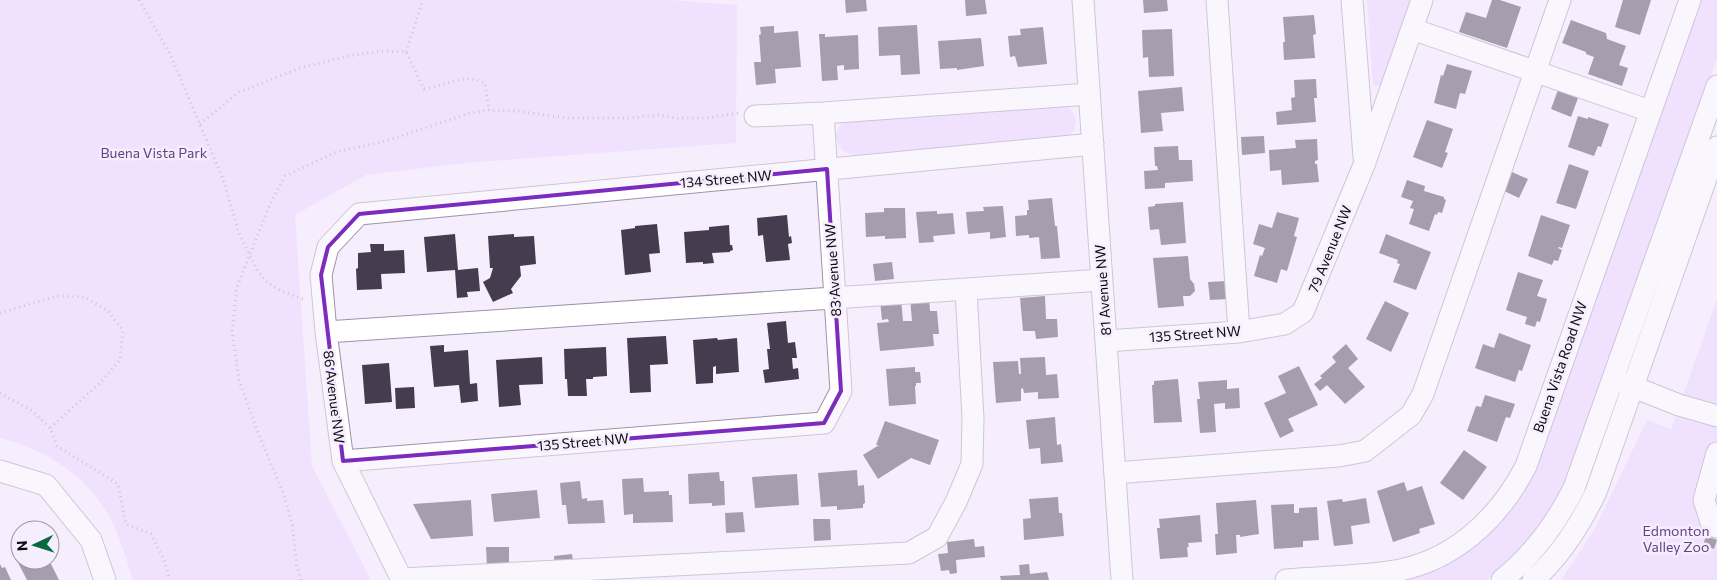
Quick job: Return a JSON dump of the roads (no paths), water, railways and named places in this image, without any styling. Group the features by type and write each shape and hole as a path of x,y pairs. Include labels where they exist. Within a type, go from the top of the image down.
{"street":[{"name":"81 Avenue NW","path":"1083,0 1122,580"},
{"path":"1217,0 1239,332"},
{"name":"79 Avenue NW","path":"1352,0 1364,165"},
{"name":"79 Avenue NW","path":"1284,324 1303,312 1364,165 1422,0"},
{"path":"1115,473 1339,456 1364,451 1411,415 1423,394 1560,0"},
{"name":"Buena Vista Road NW","path":"1286,580 1389,572 1424,563 1440,556 1475,533 1491,518 1516,485 1526,466 1690,0"},
{"path":"1412,29 1650,112"},
{"path":"1533,580 1572,536 1589,508 1605,469 1612,445 1623,383 1717,86"},
{"path":"755,116 824,113 1089,94"},
{"name":"83 Avenue NW","path":"824,113 841,391 824,423"},
{"name":"134 Street NW","path":"359,214 1093,144"},
{"path":"1502,580 1537,548 1564,509 1623,383 1717,147"},
{"name":"86 Avenue NW","path":"359,214 328,247 321,275 326,332 343,461 401,579"},
{"path":"326,332 1102,280"},
{"path":"401,579 909,553 937,537 956,502 972,464 973,418 966,290"},
{"name":"135 Street NW","path":"1106,341 1239,332 1284,324"},
{"path":"1623,383 1679,405 1717,416"},
{"name":"135 Street NW","path":"343,461 824,423"},
{"path":"1717,453 1704,500 1712,525 1717,527"},
{"path":"0,472 46,485 91,540 104,580"}],"park label":[{"name":"Buena Vista Park","path":"154,153"},
{"name":"Edmonton Valley Zoo","path":"1676,540"}]}
